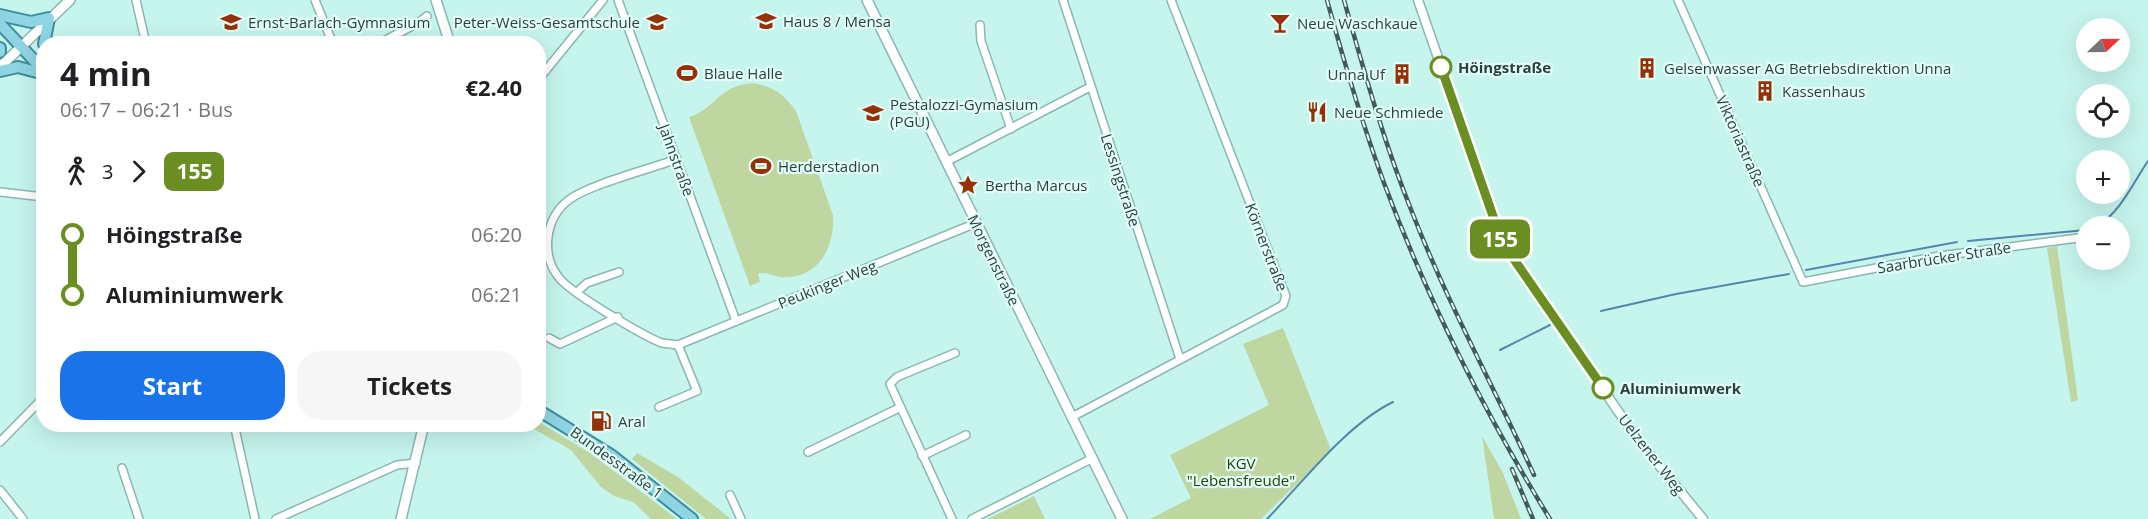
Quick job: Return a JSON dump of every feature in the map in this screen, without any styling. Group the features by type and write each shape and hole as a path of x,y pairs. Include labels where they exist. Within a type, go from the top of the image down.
{"main road":[{"path":"0,69 49,18 70,0"},
{"path":"436,0 447,36"},
{"name":"Morgenstraße","path":"867,0 1122,519"},
{"path":"0,15 31,22 49,18"},
{"path":"46,36 49,18"},
{"path":"0,24 36,64"},
{"path":"0,69 18,67 36,71"},
{"name":"Bundesstraße 1","path":"546,415 611,455 692,519"},
{"path":"401,519 422,432"}],"street":[{"path":"136,0 144,36"},
{"path":"315,0 330,36"},
{"path":"546,70 603,0"},
{"name":"Jahnstraße","path":"618,0 736,321"},
{"name":"Lessingstraße","path":"1063,0 1180,359"},
{"name":"Körnerstraße","path":"1072,417 1283,305 1286,296 1171,0"},
{"name":"Uelzener Weg","path":"1418,0 1502,242 1635,436 1703,519"},
{"name":"Viktoriastraße","path":"1678,0 1803,282"},
{"path":"393,36 427,16"},
{"path":"980,26 981,41 1011,129"},
{"path":"946,162 1090,87"},
{"path":"659,407 697,391 678,345 654,340 577,292 560,278 548,254 549,227 558,211 578,194 677,159"},
{"path":"0,192 36,196"},
{"name":"Peukinger Weg","path":"678,345 976,223"},
{"name":"Saarbrücker Straße","path":"1803,282 1939,256 2076,238"},
{"path":"577,292 588,283 619,272"},
{"path":"549,338 560,344 618,317"},
{"path":"952,519 891,389 892,380 955,353"},
{"path":"0,442 36,405"},
{"path":"808,452 899,408"},
{"path":"236,432 255,519"},
{"path":"922,456 966,435"},
{"path":"972,519 1092,458"},
{"path":"276,519 397,465 416,463"},
{"path":"122,468 139,519"},
{"path":"0,490 23,519"},
{"path":"730,495 741,519"}],"green space":[{"name":"Herderstadion","path":"753,83 767,86 778,92 796,111 833,215 833,227 827,250 822,260 814,267 793,277 761,273 758,274 760,282 750,286 689,117 699,113 731,88"},
{"path":"2057,246 2078,400 2071,402 2047,248"},
{"name":"KGV \"Lebensfreude\"","path":"1283,328 1331,450 1261,519 1150,519 1191,498 1170,455 1269,405 1243,344"},
{"path":"546,426 590,453 677,519 651,519 633,502 614,496 601,487 571,450 539,432 546,432"},
{"path":"1482,436 1503,473 1521,519 1494,519"},
{"path":"637,453 678,477 731,519 706,519 632,459"},
{"path":"1034,496 1045,519 988,519"}],"waterway":[{"path":"2110,216 2126,197 2148,161"},
{"path":"1968,241 2076,231"},
{"path":"1806,270 1957,242"},
{"path":"1601,311 1676,294 1789,274"},
{"path":"1500,350 1552,324"},
{"path":"1267,519 1342,439 1376,412 1393,402"}],"railway":[{"path":"1327,0 1376,160 1419,269 1459,355 1503,439 1550,519"},
{"path":"1344,0 1383,133 1412,212 1455,312 1534,475"},
{"path":"1512,469 1533,519"}],"bus line":[{"name":"155","path":"1441,67 1502,242 1603,388"}],"place":[{"name":"Haus 8 / Mensa","path":"766,21"},
{"name":"Ernst-Barlach-Gymnasium","path":"231,22"},
{"name":"Peter-Weiss-Gesamtschule","path":"657,22"},
{"name":"Neue Waschkaue","path":"1280,23"},
{"name":"Höingstraße","path":"1441,67"},
{"name":"Gelsenwasser AG Betriebsdirektion Unna","path":"1647,68"},
{"name":"Blaue Halle","path":"687,73"},
{"name":"Unna Uf","path":"1402,74"},
{"name":"Kassenhaus","path":"1765,91"},
{"name":"Neue Schmiede","path":"1317,112"},
{"name":"Pestalozzi-Gymasium (PGU)","path":"873,113"},
{"name":"Herderstadion","path":"761,166"},
{"name":"Bertha Marcus","path":"968,185"},
{"name":"Aluminiumwerk","path":"1603,388"},
{"name":"Aral","path":"601,421"}]}
